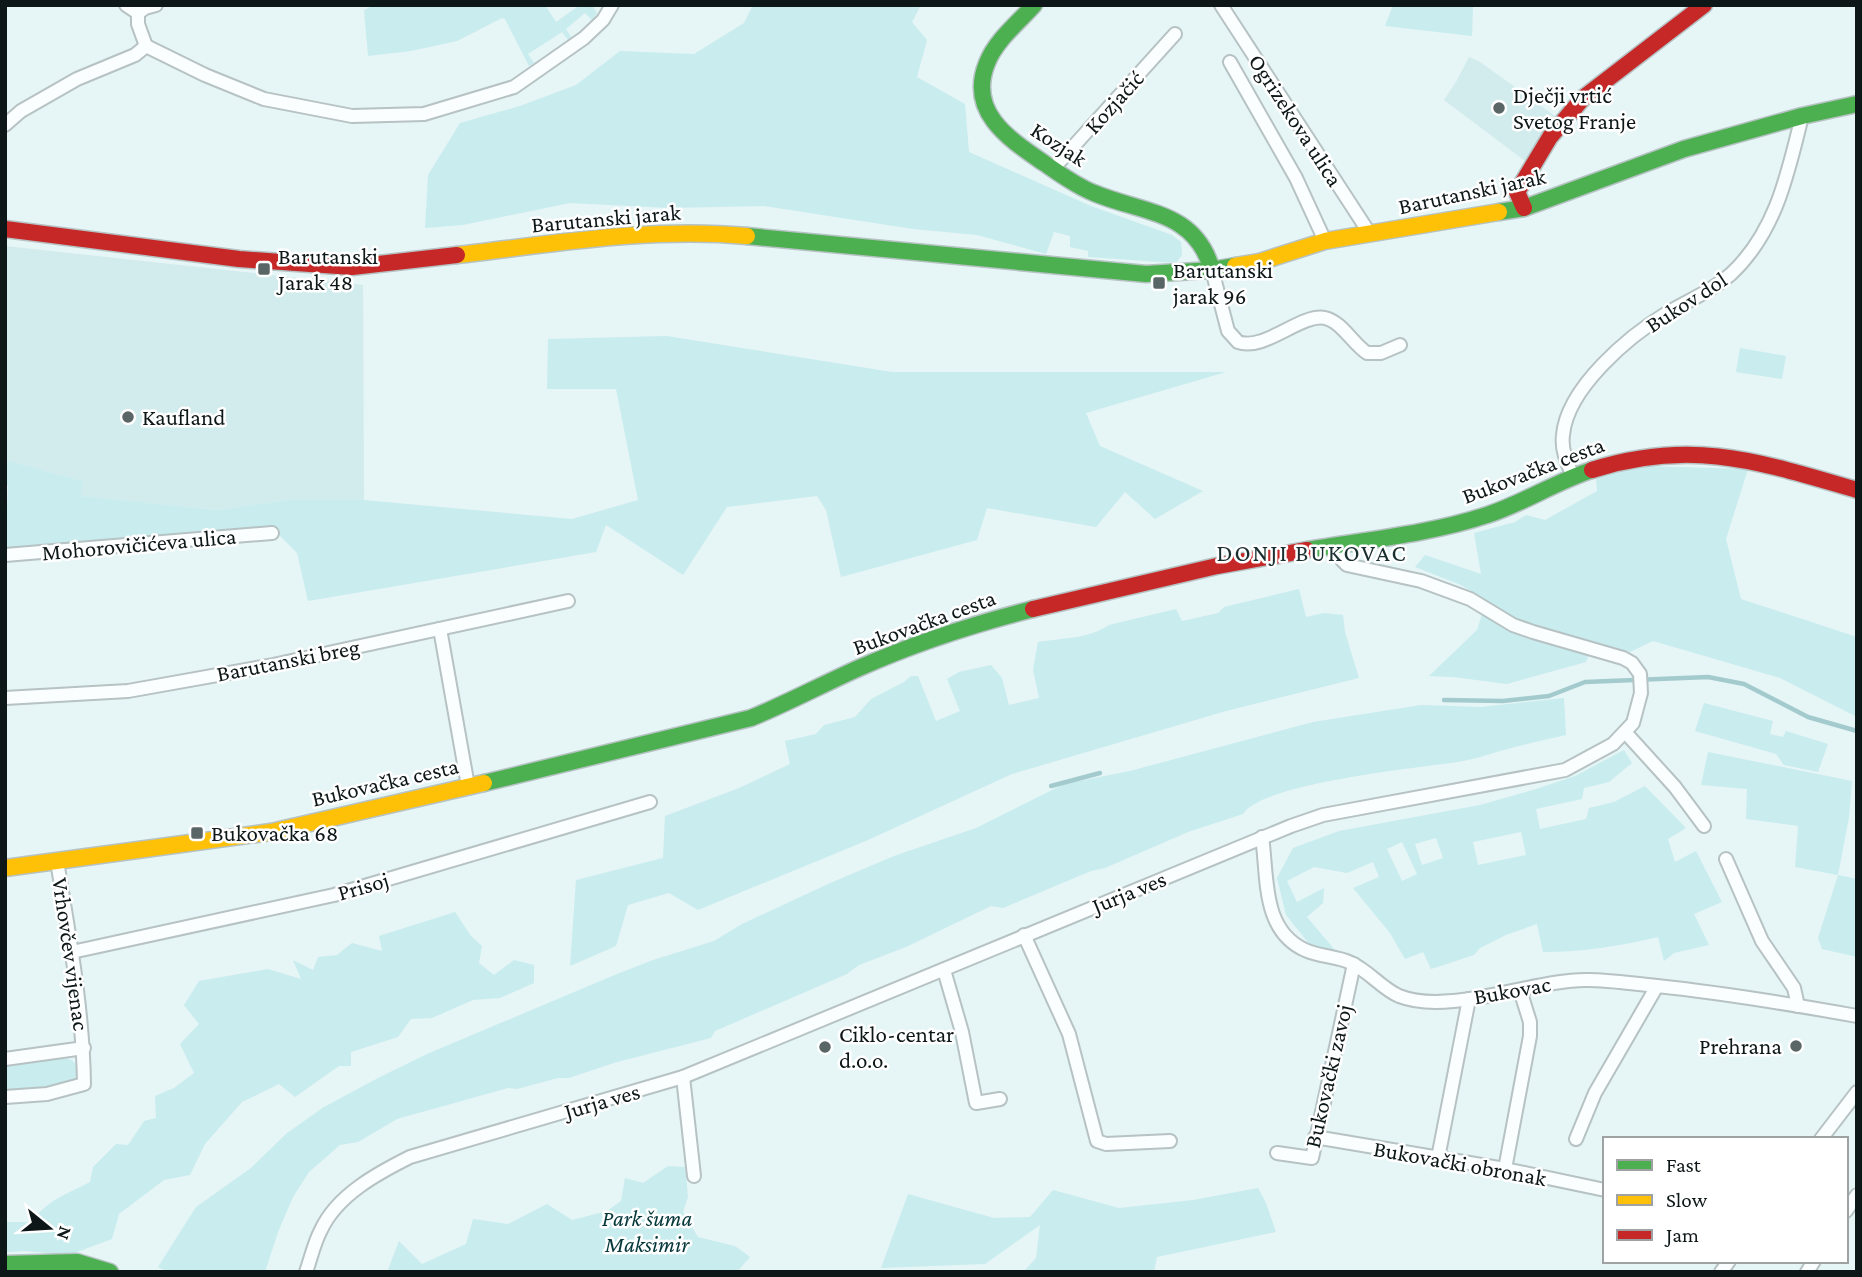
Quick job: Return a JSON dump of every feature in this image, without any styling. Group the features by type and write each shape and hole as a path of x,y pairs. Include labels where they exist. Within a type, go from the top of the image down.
{"street":[{"path":"126,5 138,13"},
{"path":"138,13 156,5"},
{"path":"138,13 138,24 146,46 205,75 264,100 352,116 424,114 514,87 584,37 603,20 612,5"},
{"name":"Kozjak","path":"1034,5 992,53 983,75 982,92 989,114 999,129 1053,169 1093,192 1181,224 1206,248 1212,270"},
{"name":"Ogrizekova ulica","path":"1221,5 1370,234"},
{"path":"1524,208 1517,192 1550,137 1583,98 1704,5"},
{"name":"Kozjačić","path":"1053,169 1175,34"},
{"path":"5,125 21,111 65,85 135,55 146,46"},
{"name":"Ogrizekova ulica","path":"1230,62 1296,178 1325,242"},
{"name":"Barutanski jarak","path":"5,229 239,259 352,267 612,237 663,234 776,238 1146,274 1212,270 1259,262 1325,242 1524,208 1674,152 1802,116 1857,104"},
{"name":"Bukov dol","path":"1573,476 1565,459 1562,438 1569,413 1586,383 1618,348 1666,314 1708,291 1731,273 1761,237 1774,215 1787,178 1802,116"},
{"path":"1212,270 1228,331 1238,342 1253,344 1321,318 1333,322 1367,353 1381,353 1400,345"},
{"name":"Bukovačka cesta","path":"5,868 271,832 751,718 858,668 926,640 1014,614 1217,566 1462,523 1491,514 1573,476 1644,454 1707,453 1766,463 1857,490"},
{"name":"Mohorovičićeva ulica","path":"5,555 272,533"},
{"path":"1339,545 1342,560 1348,565 1421,581 1470,599 1523,628 1632,663 1641,679 1633,723 1625,732 1675,787 1704,826"},
{"name":"Barutanski breg","path":"5,698 128,691 273,665 568,601"},
{"path":"440,629 468,786"},
{"name":"Jurja ves","path":"306,1272 318,1235 331,1213 348,1197 386,1170 410,1157 683,1077 1262,837 1323,815 1565,770 1613,744 1625,732"},
{"name":"Prisoj","path":"72,952 334,895 650,802"},
{"name":"Bukovac","path":"1262,837 1267,895 1277,922 1284,932 1301,949 1354,964 1397,995 1437,1000 1469,999 1580,980 1723,993 1857,1016"},
{"path":"1726,859 1762,941 1790,981 1798,1006"},
{"name":"Vrhovčev vijenac","path":"5,1097 47,1094 85,1084 84,1048 72,952 57,861"},
{"path":"1024,935 1069,1034 1097,1141 1106,1144 1170,1141"},
{"name":"Bukovački zavoj","path":"1276,1153 1312,1158 1354,964"},
{"path":"944,970 962,1032 976,1103 1000,1099"},
{"path":"1577,1139 1595,1093 1657,986"},
{"path":"1505,1169 1531,1036 1520,990"},
{"path":"1438,1158 1469,999"},
{"name":"Vrhovčev vijenac","path":"5,1059 84,1048"},
{"path":"683,1077 694,1177"},
{"path":"1823,1137 1857,1093"},
{"name":"Bukovački obronak","path":"1315,1137 1505,1169 1603,1190"},
{"path":"5,1264 77,1262 110,1272"}],"shaded area":[{"name":"Dječji vrtić Svetog Franje","path":"1469,57 1555,116 1525,161 1444,100"},
{"path":"5,246 363,285 364,500 287,500 217,510 80,496 81,481 5,460"}],"green space":[{"path":"374,5 545,5 556,22 580,5 592,5 597,13 592,20 585,13 566,29 571,37 568,40 562,32 528,54 534,63 529,66 505,19 502,18 457,41 411,51 368,56 364,10"},
{"path":"753,5 921,5 912,22 927,40 917,77 965,104 969,152 1091,206 1172,235 1181,242 1182,255 1176,263 1088,257 1088,251 1070,247 1070,236 1054,232 1046,254 977,235 913,229 764,206 670,208 570,203 463,225 425,228 428,175 460,123 520,106 576,85 620,51 694,54 744,23"},
{"path":"1393,5 1473,5 1472,36 1385,26"},
{"path":"667,336 892,372 1226,372 1086,413 1100,446 1203,491 1155,519 1125,492 1096,527 987,508 977,540 841,577 826,510 817,496 727,507 683,575 606,525 596,552 308,601 297,553 272,528 5,549 8,486 5,485 5,460 82,481 81,496 217,510 287,500 364,500 572,519 638,500 616,389 547,389 548,339"},
{"path":"1740,348 1786,356 1782,379 1736,372"},
{"path":"1645,466 1748,469 1726,539 1741,599 1857,637 1857,717 1780,678 1653,641 1630,652 1518,620 1461,585 1415,567 1425,555 1481,574 1474,533 1515,522 1526,515 1545,520 1597,491 1596,477"},
{"path":"1299,589 1306,617 1324,613 1343,615 1345,632 1359,678 1226,711 1012,774 868,840 698,910 669,893 628,905 616,946 570,966 576,880 663,858 665,816 739,788 790,764 785,741 816,734 824,725 855,717 871,699 911,676 918,676 936,721 960,711 947,679 959,672 991,665 1002,678 1009,705 1039,698 1033,670 1038,642 1084,635 1109,625 1176,609 1182,621 1218,613 1224,607"},
{"path":"1482,614 1515,632 1589,654 1586,662 1507,684 1429,676 1477,630"},
{"path":"1564,698 1566,735 1463,761 1343,779 1279,794 1256,803 1243,814 1188,832 1003,908 991,906 906,947 859,965 847,974 715,1031 711,1038 617,1062 569,1078 558,1078 517,1089 508,1088 397,1119 358,1142 340,1145 309,1172 293,1197 265,1272 168,1272 158,1267 196,1207 251,1168 287,1133 324,1107 380,1077 427,1054 617,974 714,941 742,924 828,884 894,856 976,828 1064,784 1130,771 1313,722 1421,705 1481,707"},
{"path":"1704,703 1773,721 1770,734 1783,737 1786,731 1828,744 1818,772 1784,765 1776,754 1695,731"},
{"path":"1624,750 1632,763 1609,782 1584,788 1582,799 1536,809 1540,829 1586,819 1589,808 1614,802 1645,786 1686,828 1668,839 1675,862 1696,851 1722,902 1694,914 1709,945 1674,953 1664,961 1658,937 1600,948 1543,952 1537,924 1506,935 1480,948 1474,955 1431,969 1423,952 1405,959 1390,933 1353,888 1379,877 1373,862 1347,873 1314,867 1287,881 1297,902 1324,888 1323,903 1307,917 1335,950 1311,946 1286,915 1277,878 1293,848 1339,831 1480,805 1575,776","holes":["1521,832 1526,855 1478,865 1473,842","1436,838 1443,858 1422,865 1415,844","1402,842 1417,874 1402,881 1387,849"]},
{"path":"1708,752 1852,781 1849,817 1838,875 1795,867 1798,826 1746,819 1747,789 1701,785"},
{"path":"1838,875 1857,879 1857,957 1822,949 1818,938"},
{"path":"455,912 471,936 482,946 479,963 494,975 514,960 534,965 534,983 500,998 473,1000 432,1018 411,1019 398,1037 351,1052 351,1066 339,1066 295,1097 279,1084 242,1102 205,1144 190,1175 164,1180 119,1214 112,1239 69,1255 5,1252 5,1222 32,1222 51,1203 90,1182 93,1167 116,1144 128,1145 144,1121 156,1118 155,1096 174,1088 194,1073 180,1044 199,1024 184,1005 199,981 268,969 301,979 293,960 313,970 318,957 337,955 352,943 382,951 379,936"},
{"path":"66,1058 77,1068 73,1082 5,1092 5,1065"},
{"name":"Park šuma Maksimir","path":"668,1166 685,1167 688,1197 683,1212 698,1237 735,1246 750,1257 737,1272 387,1272 399,1241 422,1264 466,1244 473,1219 508,1224 547,1204 572,1220 607,1211 621,1201 625,1178 643,1183"},
{"path":"1258,1188 1276,1232 1157,1257 1154,1272 1023,1272 1036,1258 1040,1225 985,1264 881,1268 908,1194 994,1218 1030,1217 1053,1190 1119,1208 1193,1200"}],"waterway":[{"path":"1444,700 1503,701 1549,696 1585,682 1708,677 1744,684 1808,717 1857,731"},
{"path":"1051,786 1100,773"}],"traffic: fast":[{"path":"1034,5 1002,39 987,63 982,80 983,96 987,110 995,122 1018,144 1081,187 1180,225 1204,250 1212,270"},
{"path":"1499,212 1524,208 1684,149 1802,116 1857,104"},
{"path":"747,236 1146,274 1235,266"},
{"path":"1307,550 1465,522 1501,510 1592,470"},
{"path":"484,783 751,718 902,650 1033,609"},
{"path":"5,1264 77,1262 110,1272"}],"traffic: slow":[{"path":"1235,266 1259,262 1325,241 1499,212"},
{"path":"457,255 638,235 747,236"},
{"path":"5,868 271,832 484,783"}],"traffic: jam":[{"path":"1524,208 1517,192 1550,137 1583,98 1704,5"},
{"path":"5,229 239,259 352,267 457,255"},
{"path":"1592,470 1662,456 1695,455 1757,463 1857,490"},
{"path":"1033,609 1217,566 1307,550"}],"place":[{"name":"Dječji vrtić Svetog Franje","path":"1499,108"},
{"name":"Barutanski Jarak 48","path":"264,269"},
{"name":"Barutanski jarak 96","path":"1159,283"},
{"name":"Kaufland","path":"128,417"},
{"name":"Bukovačka 68","path":"197,833"},
{"name":"Prehrana","path":"1796,1046"},
{"name":"Ciklo-centar d.o.o.","path":"825,1047"}],"district":[{"name":"DONJI BUKOVAC","path":"1312,553"}]}
